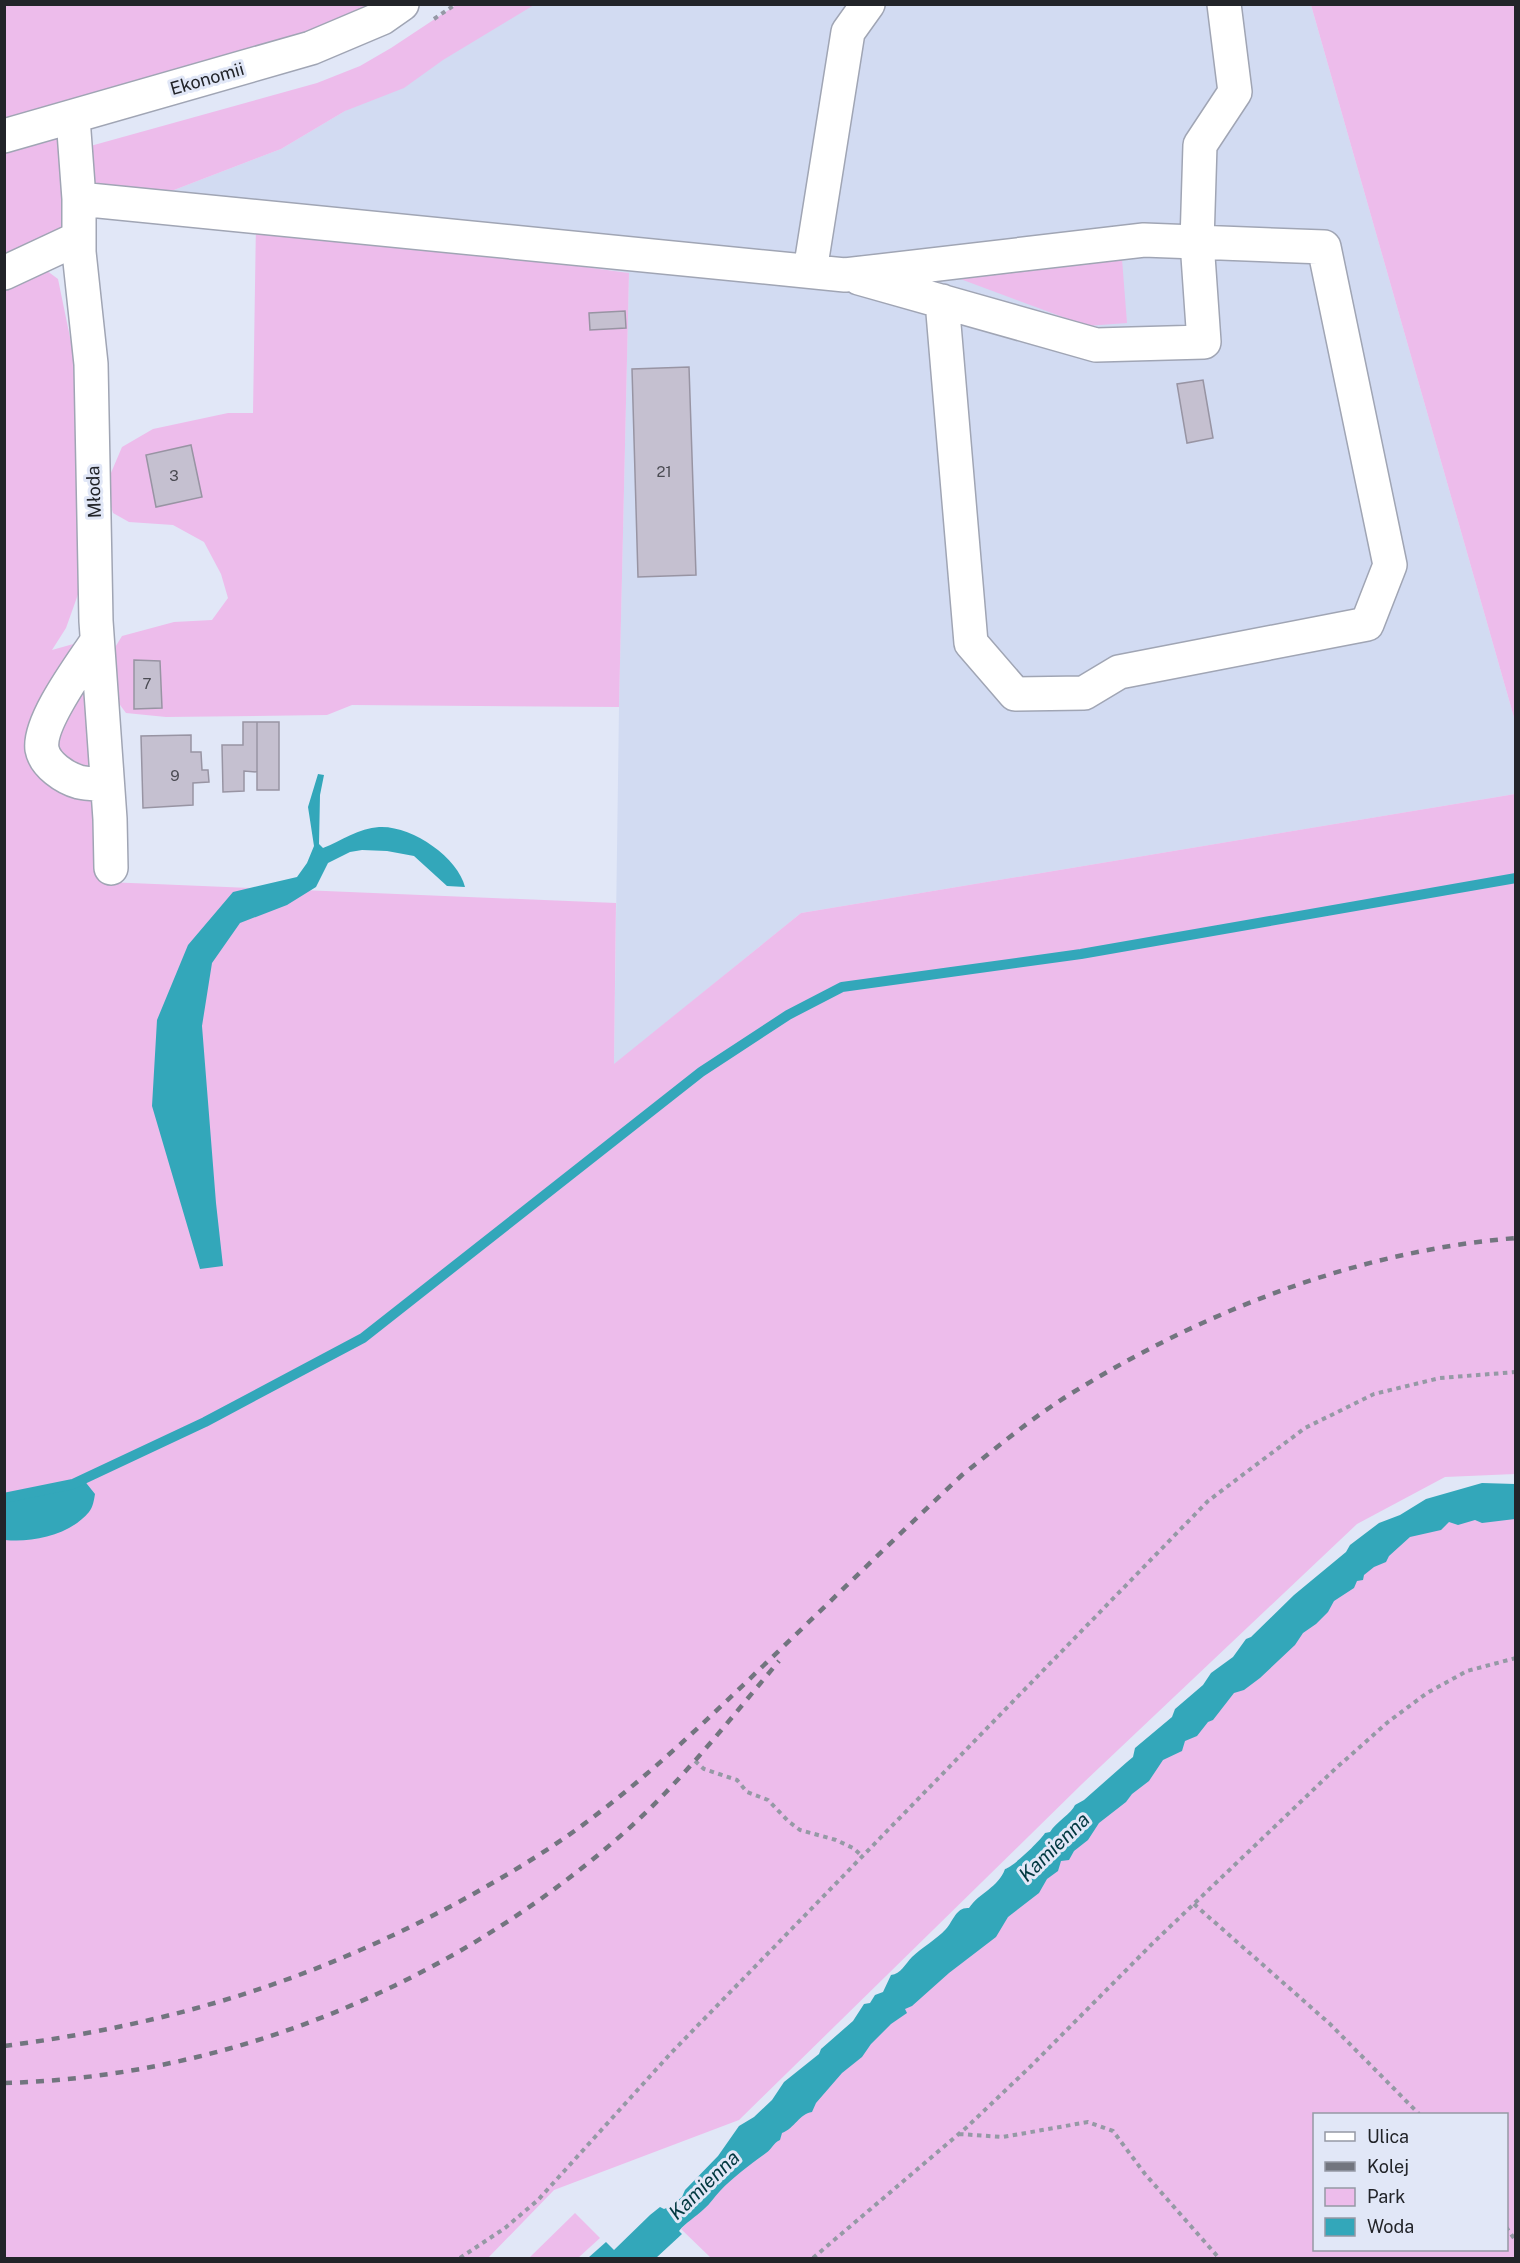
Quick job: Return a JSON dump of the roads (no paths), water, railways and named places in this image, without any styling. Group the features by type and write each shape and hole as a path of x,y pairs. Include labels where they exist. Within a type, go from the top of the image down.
{"street":[{"name":"Ekonomii","path":"4,136 311,48 382,18 402,4"},
{"path":"810,272 848,32 868,4"},
{"path":"845,274 1096,345 1204,342 1197,242 1200,144 1235,92 1224,4"},
{"name":"Młoda","path":"73,117 79,200 79,238 91,364 97,641 111,868"},
{"path":"79,200 845,274 1144,240 1324,247 1390,565 1366,624 1119,672 1084,693 1015,694 971,643 942,302"},
{"path":"4,273 79,238"},
{"path":"97,641 55,705 44,732 42,749 49,762 62,774 80,782 107,785"}],"water":[{"path":"318,774 324,775 320,795 319,844 323,848 357,832 372,828 392,828 405,831 443,854 461,876 465,887 447,886 414,856 387,851 350,852 328,863 316,887 287,905 240,923 212,963 202,1026 223,1266 200,1269 152,1106 157,1020 188,945 233,892 297,877 307,863 314,846 308,807"},
{"path":"83,1479 95,1494 90,1510 81,1520 50,1536 16,1541 5,1540 5,1498 73,1484"},
{"name":"Kamienna","path":"1482,1483 1515,1484 1515,1519 1482,1523 1475,1520 1458,1525 1449,1522 1441,1530 1410,1537 1389,1556 1386,1562 1374,1567 1364,1575 1363,1580 1357,1581 1354,1588 1334,1601 1328,1612 1303,1633 1295,1645 1260,1678 1244,1690 1234,1693 1197,1736 1185,1741 1182,1751 1163,1760 1149,1781 1099,1823 1088,1840 1074,1851 1069,1860 1061,1861 1058,1871 1047,1879 1039,1893 1008,1917 996,1937 949,1973 912,2006 905,2009 907,2013 891,2024 871,2044 862,2057 842,2073 816,2103 812,2112 804,2115 782,2133 780,2140 725,2186 679,2231 682,2234 656,2258 588,2258 606,2242 614,2250 660,2207 664,2209 669,2207 682,2197 685,2190 718,2156 739,2126 754,2117 772,2100 784,2082 819,2054 821,2049 853,2021 864,2004 870,2003 875,1995 883,1992 891,1975 900,1971 916,1953 942,1933 958,1912 969,1908 998,1881 1005,1869 1014,1864 1045,1833 1050,1832 1075,1805 1084,1800 1133,1757 1135,1748 1172,1717 1175,1709 1203,1685 1211,1673 1233,1657 1246,1639 1346,1552 1350,1545 1379,1523 1400,1515 1426,1499"}],"waterway":[{"path":"4,1498 73,1484 205,1422 363,1338 701,1072 788,1015 842,987 1081,954 1516,878"}],"railway":[{"path":"4,2046 127,2025 243,1994 354,1953 466,1898 562,1840 637,1782 722,1706 962,1475 1064,1398 1169,1339 1224,1313 1280,1291 1338,1272 1396,1257 1456,1245 1516,1238"},
{"path":"4,2083 90,2077 174,2062 257,2040 337,2011 415,1976 489,1933 560,1885 626,1831 687,1770 779,1661"}]}
